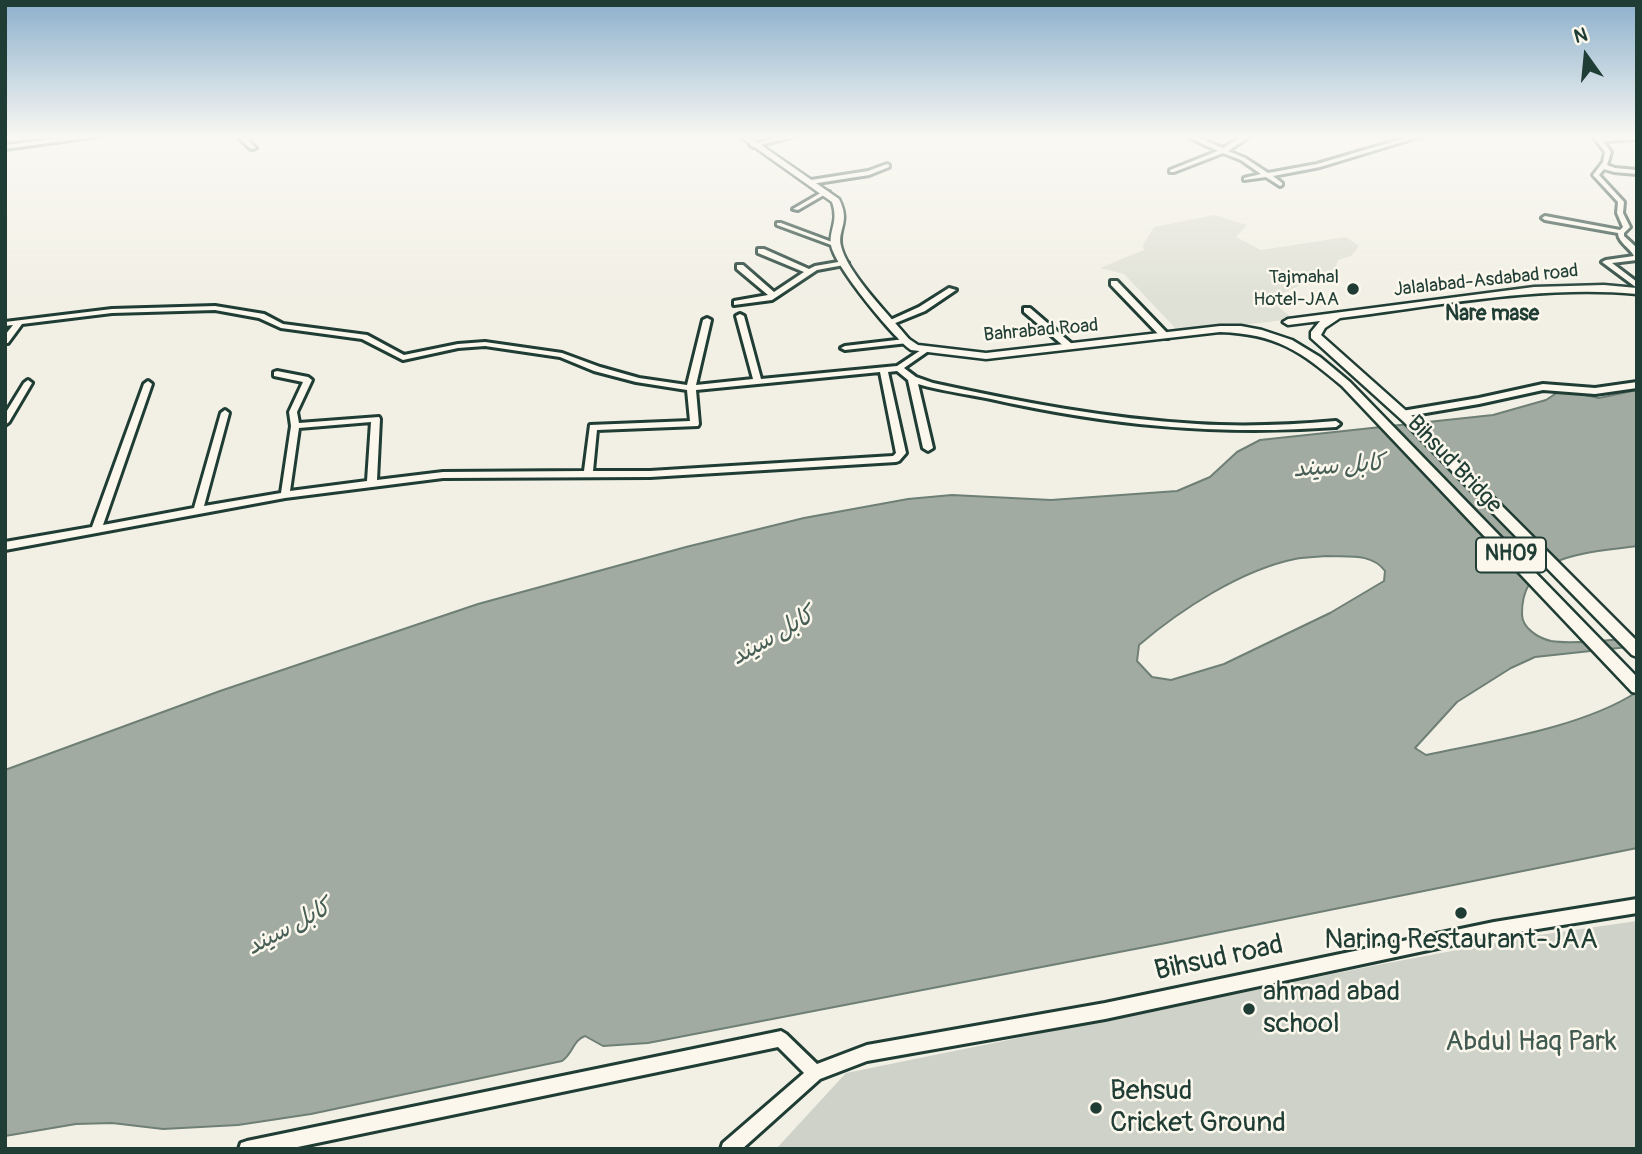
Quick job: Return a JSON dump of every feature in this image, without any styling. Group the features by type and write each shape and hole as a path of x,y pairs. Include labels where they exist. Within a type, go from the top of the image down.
{"main road":[{"name":"Bahrabad Road","path":"826,192 836,201 841,215 836,245 844,263 905,341 915,348 986,355 1220,329 1255,331 1284,338 1315,358 1385,423"},
{"name":"Jalalabad-Asdabad road","path":"1220,329 1534,290 1636,288"},
{"path":"1285,322 1275,330 1284,338 1301,342 1310,340 1315,336 1316,329 1339,315"},
{"name":"NH09","path":"1285,322 1306,326 1405,416 1637,651"},
{"name":"Bihsud Bridge","path":"1385,423 1637,687"}],"street":[{"path":"1545,218 1621,232 1628,227 1620,214 1621,202 1610,190"},
{"path":"796,209 826,192"},
{"path":"779,224 836,245"},
{"path":"1621,232 1621,237 1634,248 1637,257 1606,262 1636,288"},
{"path":"761,251 811,272"},
{"path":"737,303 773,295 820,266 844,263"},
{"path":"740,267 773,295"},
{"path":"1114,283 1165,336"},
{"path":"890,322 922,309 952,290"},
{"path":"5,324 112,312 215,308 261,316 281,326 364,337 403,358 458,346 485,344 562,355 597,369 639,380 691,388 884,371 899,368 924,349"},
{"path":"1027,310 1069,346"},
{"path":"740,316 758,382"},
{"path":"588,475 593,426 695,425 691,388 707,320"},
{"path":"5,341 18,324"},
{"path":"845,348 905,341"},
{"path":"899,368 912,377 1020,404 1112,420 1244,430 1336,424"},
{"path":"5,546 285,495 443,475 677,473 896,459 901,453 884,371"},
{"path":"277,374 308,380 293,412 295,426 285,495"},
{"path":"912,377 928,448"},
{"path":"5,422 28,383"},
{"path":"96,530 148,384"},
{"path":"1405,416 1543,387 1595,391 1637,385"},
{"path":"198,512 225,413"},
{"path":"295,426 376,419 372,484"},
{"name":"Bihsud road","path":"815,1073 867,1053 1104,1012 1494,929 1637,906"},
{"path":"247,1149 782,1039 815,1073 729,1149"}],"shaded area":[{"path":"1214,215 1247,225 1236,237 1261,250 1346,237 1359,246 1351,256 1338,260 1335,269 1277,296 1274,303 1293,319 1251,324 1177,330 1124,274 1100,268 1144,250 1143,245 1154,227"}],"green space":[{"name":"Abdul Haq Park","path":"1637,921 1637,1149 776,1149 846,1073 1372,966 1532,936"}],"water":[{"name":"کابل سيند","path":"1561,390 1599,398 1637,390 1637,546 1581,554 1546,567 1533,578 1525,594 1523,619 1532,632 1551,641 1637,638 1637,646 1535,657 1511,668 1457,702 1415,748 1426,755 1535,732 1590,715 1637,692 1637,848 648,1043 603,1046 585,1036 562,1061 311,1114 238,1125 163,1129 112,1123 76,1124 5,1136 5,770 220,691 478,604 804,518 908,499 952,495 1051,500 1177,491 1210,477 1237,452 1260,440 1493,415 1546,400","holes":["1336,556 1373,561 1385,571 1384,581 1330,613 1224,664 1171,680 1152,677 1137,661 1139,645 1173,618 1212,593 1274,564 1295,559"]}],"place":[{"name":"Tajmahal Hotel-JAA","path":"1353,289"},
{"name":"Naring Restaurant-JAA","path":"1461,913"},
{"name":"ahmad abad school","path":"1249,1009"},
{"name":"Behsud Cricket Ground","path":"1096,1108"}],"district":[{"name":"Nare mase","path":"1492,315"}]}
